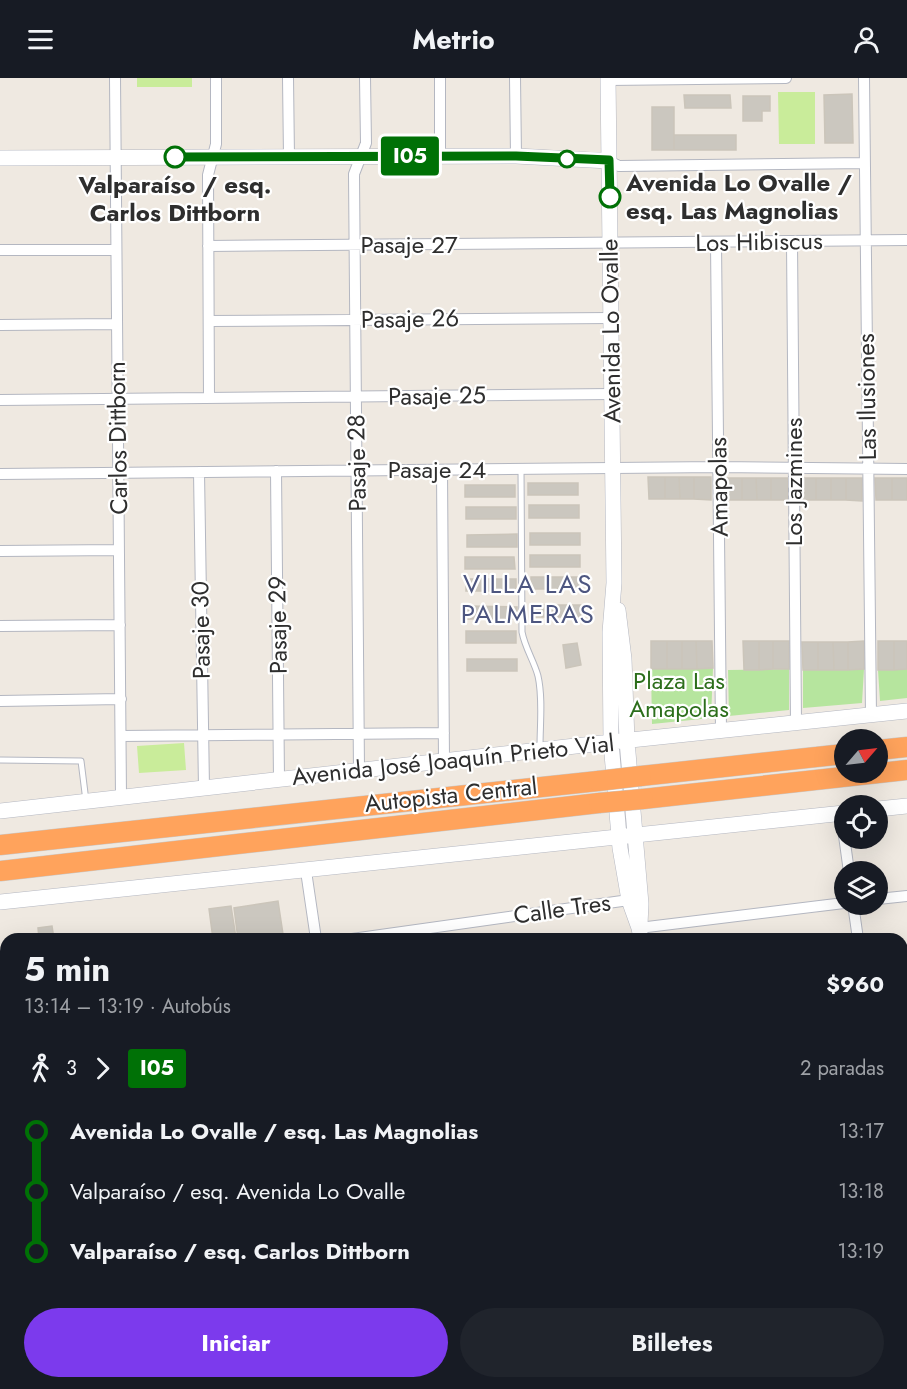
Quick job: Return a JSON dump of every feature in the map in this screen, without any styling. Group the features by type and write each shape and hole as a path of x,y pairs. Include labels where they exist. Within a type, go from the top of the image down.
{"highway":[{"path":"888,749 907,747"},
{"name":"Autopista Central","path":"0,845 834,755"},
{"name":"Autopista Central","path":"0,871 907,770"}],"main road":[{"name":"Avenida Lo Ovalle","path":"608,79 614,583 610,632 611,742 619,838 629,900 640,933"},
{"path":"0,158 516,156 609,160"},
{"name":"Avenida Lo Ovalle","path":"614,583 624,659 627,741 641,904 640,933"},
{"name":"Avenida José Joaquín Prieto Vial","path":"0,811 907,711"},
{"path":"888,808 907,806"},
{"path":"0,902 834,814"}],"street":[{"name":"Carlos Dittborn","path":"115,78 121,797"},
{"path":"209,398 208,175 216,144 216,78"},
{"path":"288,78 289,157"},
{"name":"Pasaje 28","path":"359,770 354,174 366,143 365,78"},
{"path":"440,78 440,156"},
{"path":"515,78 516,156"},
{"path":"608,79 786,78"},
{"name":"Las Ilusiones","path":"864,78 871,715"},
{"path":"609,160 619,166 865,164"},
{"name":"Los Hibiscus","path":"610,244 907,240"},
{"name":"Los Jazmines","path":"792,242 796,723"},
{"name":"Amapolas","path":"716,243 722,731"},
{"name":"Pasaje 27","path":"208,246 610,244"},
{"path":"0,250 116,250"},
{"name":"Pasaje 26","path":"209,321 611,318"},
{"path":"0,325 117,324"},
{"name":"Pasaje 25","path":"0,400 612,394"},
{"name":"Pasaje 24","path":"0,474 718,467 907,469"},
{"path":"442,470 444,761"},
{"name":"Pasaje 29","path":"276,471 279,779"},
{"name":"Pasaje 30","path":"199,472 204,788"},
{"path":"0,551 119,550"},
{"path":"0,626 120,625"},
{"path":"0,701 121,699"},
{"name":"Avenida José Joaquín Prieto Vial","path":"121,736 444,733"},
{"path":"306,871 315,933"},
{"path":"888,898 907,896"},
{"name":"Calle Tres","path":"395,933 629,900"},
{"path":"647,933 834,905"},
{"path":"855,915 857,933"}],"lane":[{"path":"521,470 522,632 539,685 540,750"},
{"path":"0,760 81,761 87,801"}],"green space":[{"path":"137,78 192,78 192,87 137,87"},
{"path":"778,92 815,92 815,144 779,144"},
{"name":"Plaza Las Amapolas","path":"713,668 711,718 652,724 651,669"},
{"name":"Plaza Las Amapolas","path":"789,669 789,710 729,716 728,670"},
{"path":"864,669 862,703 803,708 803,670"},
{"path":"907,669 907,698 880,701 878,670"},
{"path":"184,743 186,770 139,773 137,746"}],"building":[{"path":"852,94 853,143 825,143 824,95"},
{"path":"684,95 730,95 731,108 685,108"},
{"path":"743,96 770,96 770,111 762,111 762,121 743,121"},
{"path":"652,107 674,107 674,150 652,150"},
{"path":"674,135 736,135 736,150 674,150"},
{"path":"648,477 665,477 665,499 649,499"},
{"path":"665,477 679,477 680,499 665,499"},
{"path":"679,477 694,477 694,499 680,499"},
{"path":"694,477 711,477 711,500 694,499"},
{"path":"725,478 742,478 742,500 725,500"},
{"path":"742,478 756,478 757,500 742,500"},
{"path":"756,478 771,478 771,500 757,500"},
{"path":"771,478 788,478 788,500 771,500"},
{"path":"800,478 816,478 816,500 800,500"},
{"path":"816,478 831,478 831,500 816,500"},
{"path":"831,478 846,478 846,500 831,500"},
{"path":"846,478 862,478 862,501 846,500"},
{"path":"875,478 892,478 892,500 876,500"},
{"path":"892,478 907,478 907,500 892,500"},
{"path":"528,483 578,483 578,495 528,495"},
{"path":"465,485 515,485 515,497 465,497"},
{"path":"529,505 579,505 579,518 529,518"},
{"path":"466,507 516,507 516,519 466,519"},
{"path":"530,533 580,533 580,545 530,545"},
{"path":"517,534 517,547 467,547 467,535"},
{"path":"530,555 580,555 580,567 530,567"},
{"path":"465,557 514,557 515,569 465,569"},
{"path":"531,577 581,577 581,589 531,589"},
{"path":"466,579 516,579 516,591 466,591"},
{"path":"532,605 582,605 583,617 532,617"},
{"path":"467,606 517,607 517,619 467,619"},
{"path":"466,631 516,631 516,643 466,643"},
{"path":"651,641 667,641 667,669 651,669"},
{"path":"667,641 682,641 682,669 667,669"},
{"path":"682,641 696,641 697,669 682,669"},
{"path":"696,641 712,641 713,668 697,669"},
{"path":"743,641 759,641 759,670 744,670"},
{"path":"759,641 773,641 773,669 759,670"},
{"path":"773,641 789,641 789,669 773,669"},
{"path":"864,641 864,669 848,670 848,642"},
{"path":"878,641 894,641 894,670 878,670"},
{"path":"894,641 907,641 907,669 894,670"},
{"path":"802,642 818,642 818,670 803,670"},
{"path":"818,642 833,642 834,670 818,670"},
{"path":"833,642 848,642 848,670 834,670"},
{"path":"577,643 581,665 566,668 563,645"},
{"path":"467,659 517,659 517,671 467,671"},
{"path":"278,901 283,933 237,933 234,908"},
{"path":"231,906 235,933 212,933 209,909"},
{"path":"52,926 53,933 38,933 38,928"}],"bus line":[{"name":"I05","path":"175,157 516,156 609,160 610,197"}],"place":[{"name":"Valparaíso / esq. Carlos Dittborn","path":"175,157"},
{"name":"Avenida Lo Ovalle / esq. Las Magnolias","path":"610,197"}],"district":[{"name":"VILLA LAS PALMERAS","path":"528,599"}]}
